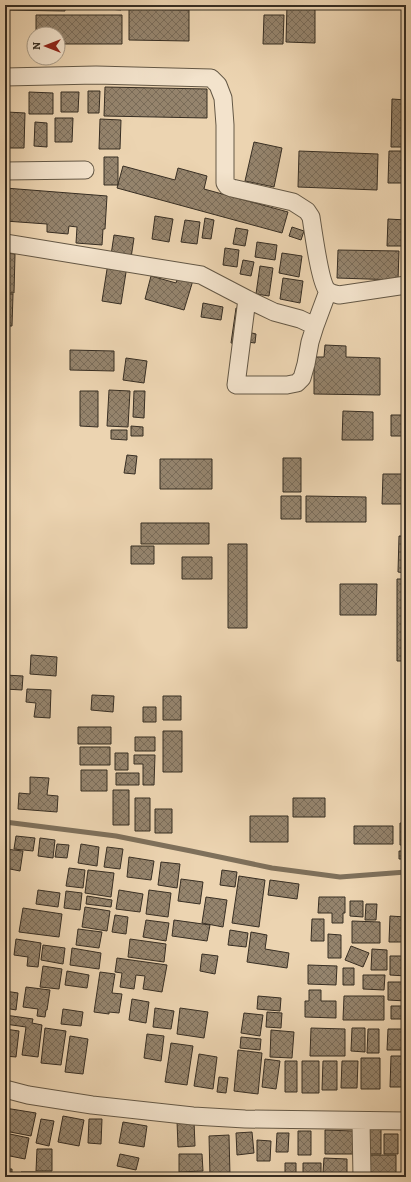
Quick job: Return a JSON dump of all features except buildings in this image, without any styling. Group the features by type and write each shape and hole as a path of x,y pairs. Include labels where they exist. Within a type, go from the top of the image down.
{"street":[{"path":"5,77 103,75 208,77 214,80 218,85 223,98 225,125 225,182 229,187 293,202 307,210 311,217 322,278 328,291 339,295 406,285"},
{"path":"5,171 85,170"},
{"path":"5,243 201,275 274,312 300,319 315,326"},
{"path":"247,299 236,385 287,385 296,383 302,378 310,342 328,291"},
{"path":"5,1089 28,1095 92,1105 193,1116 245,1119 406,1121"},
{"path":"361,1121 362,1177"}],"waterway":[{"path":"5,822 116,836 272,868 340,877 406,872"}]}
